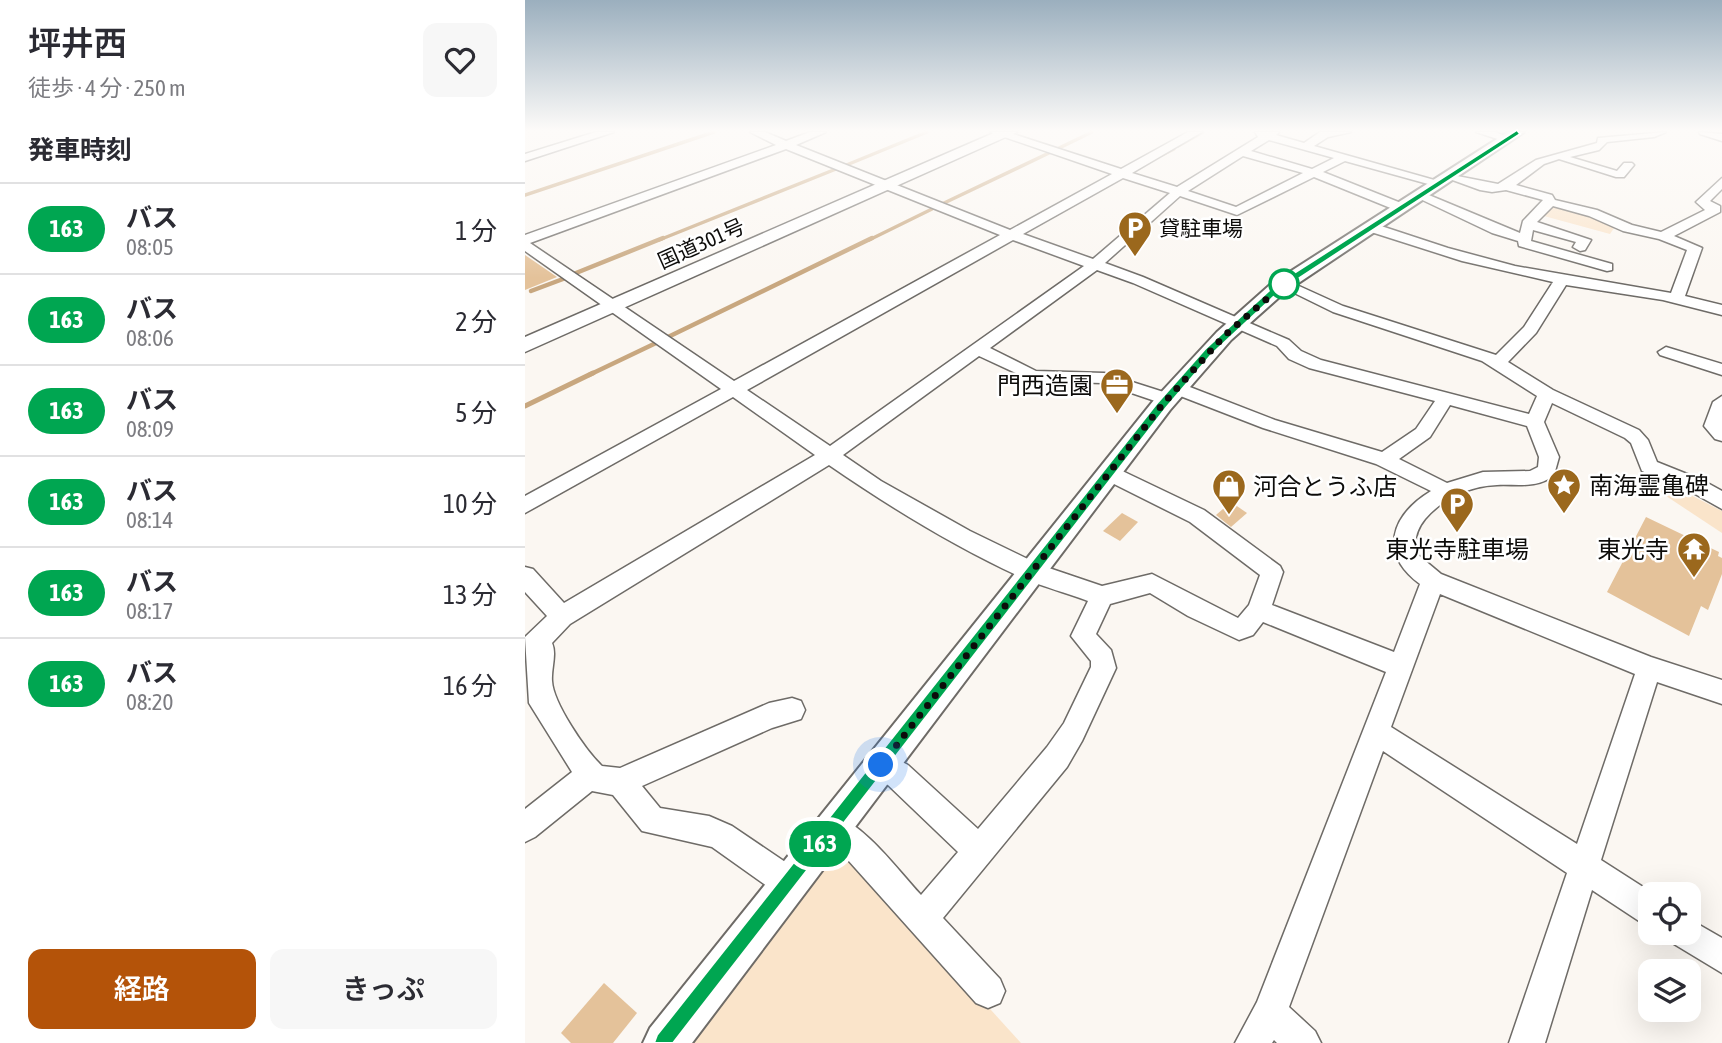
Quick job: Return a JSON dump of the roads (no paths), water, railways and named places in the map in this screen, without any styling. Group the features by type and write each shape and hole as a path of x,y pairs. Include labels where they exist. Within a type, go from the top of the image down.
{"highway":[{"name":"国道301号","path":"525,345 899,181"}],"main road":[{"path":"665,1043 1172,394 1236,324 1283,284 1373,228 1442,181"}],"street":[{"path":"525,240 688,181"},
{"path":"874,181 1138,280 1283,344 1295,355 1315,364 1385,380 1421,393 1447,397 1535,422"},
{"path":"525,505 1111,181"},
{"path":"1143,181 1237,211 1298,181"},
{"path":"529,649 562,617 830,455 1096,264 1178,192 1196,181"},
{"path":"1363,181 1428,191 1507,186 1548,198 1550,202 1593,212 1628,228 1663,236 1695,248 1677,298"},
{"path":"1404,181 1428,191 1497,230 1525,239"},
{"path":"1507,186 1514,181"},
{"path":"1718,209 1702,202 1722,182"},
{"path":"1550,202 1528,224 1524,243 1607,267"},
{"path":"1663,236 1718,209"},
{"path":"1528,224 1584,240 1580,247"},
{"path":"1373,228 1470,259 1562,279 1677,298 1722,310"},
{"path":"525,246 916,512 1032,572 1102,596 1152,583 1239,630 1245,628 1259,610 1272,572 1197,516 1109,473"},
{"path":"1498,362 1530,330 1562,279"},
{"path":"1283,284 1338,309 1469,349 1498,362 1547,394 1632,433 1639,440 1649,466 1722,500"},
{"path":"978,348 1033,376 1104,378 1172,394 1385,459 1446,493"},
{"path":"1665,352 1722,370"},
{"path":"1547,394 1535,422 1549,457 1549,463 1542,475 1474,481 1446,493 1420,509 1410,521 1402,544 1410,564 1433,581 1649,667 1722,692"},
{"path":"1385,459 1423,433 1447,397"},
{"path":"1722,402 1713,426 1722,435"},
{"path":"525,576 562,617"},
{"path":"1253,1043 1270,1013 1433,581"},
{"path":"922,919 1066,745 1099,682 1104,660 1083,636 1102,596"},
{"path":"1259,610 1363,654 1401,666"},
{"path":"529,649 542,648 539,693 542,703 590,775 600,780 620,782 769,716 792,710"},
{"path":"1527,1043 1649,667"},
{"path":"1375,733 1397,744 1638,902"},
{"path":"881,765 898,775 979,851"},
{"path":"525,827 590,775"},
{"path":"620,782 652,821 709,831 722,836 789,883"},
{"path":"832,828 849,840 988,991"},
{"path":"1701,943 1722,957"},
{"path":"1270,1013 1303,1043"}],"waterway":[{"path":"525,195 568,181"},
{"path":"659,240 807,181"},
{"path":"942,204 991,181"},
{"path":"869,240 932,209"},
{"path":"576,273 663,238"},
{"path":"668,337 872,238"},
{"path":"531,291 563,279"},
{"path":"589,375 656,343"},
{"path":"525,406 593,373"}],"place":[{"name":"貸駐車場","path":"1135,258"},
{"name":"門西造園","path":"1117,415"},
{"name":"南海霊亀碑","path":"1564,515"},
{"name":"河合とうふ店","path":"1229,516"},
{"name":"東光寺駐車場","path":"1457,534"},
{"name":"東光寺","path":"1694,579"}]}
